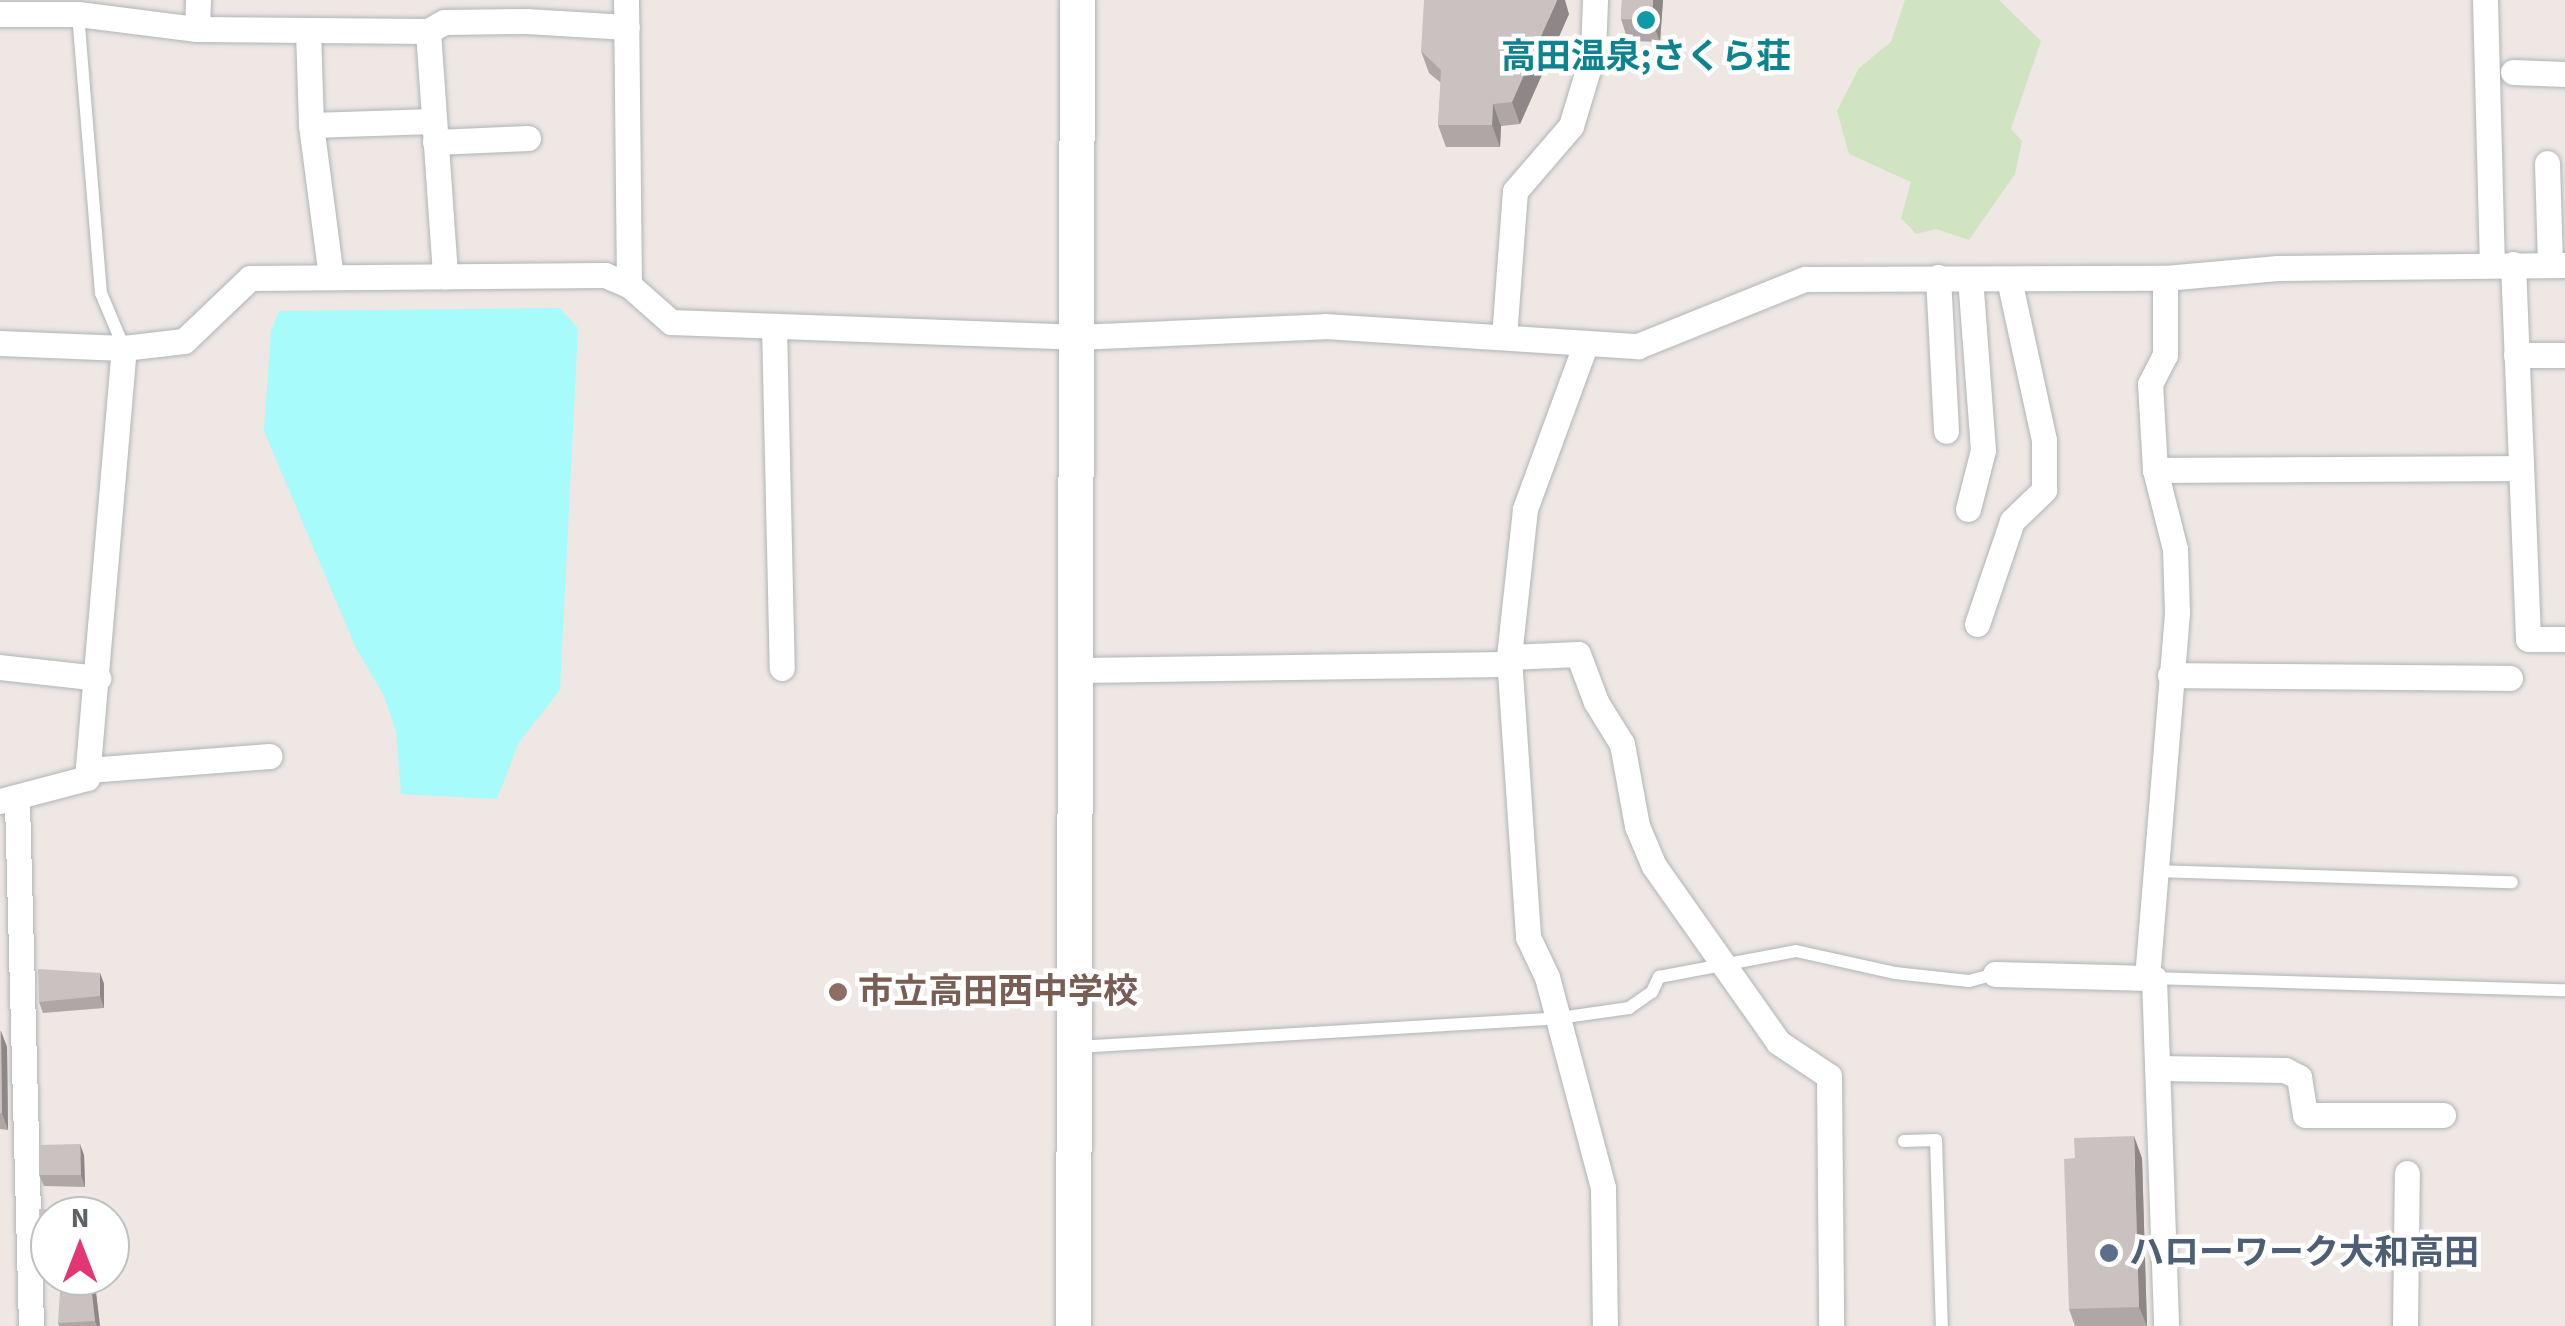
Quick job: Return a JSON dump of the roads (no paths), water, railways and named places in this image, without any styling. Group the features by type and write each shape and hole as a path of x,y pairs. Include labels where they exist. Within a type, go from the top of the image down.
{"street":[{"path":"197,29 198,0"},
{"path":"626,0 628,285"},
{"path":"1073,1326 1076,0"},
{"path":"1504,336 1515,191 1571,126 1593,54 1595,0"},
{"path":"2485,0 2503,264 2516,355 2528,640 2565,639"},
{"path":"16,8 197,29 428,32 444,22 626,27"},
{"path":"308,30 312,126 331,276"},
{"path":"428,32 445,276"},
{"path":"2513,72 2565,74"},
{"path":"312,126 528,138"},
{"path":"0,343 124,348 184,341 250,278 605,274 628,285 671,322 1076,336 1325,326 1638,346 1805,279 2165,278 2278,268 2558,265 2547,163"},
{"path":"1938,277 1946,430"},
{"path":"1968,510 1983,450 1970,278"},
{"path":"2165,278 2165,355 2150,384 2155,470 2175,549 2170,675 2151,871 2150,978 2166,1326"},
{"path":"1977,624 2012,521 2044,490 2044,440 2010,280"},
{"path":"774,326 782,668"},
{"path":"1586,344 1525,509 1509,660 1528,936 1559,1018 1604,1188 1605,1326"},
{"path":"31,1326 12,1190 9,802 32,790 87,778 124,348"},
{"path":"2516,355 2565,354"},
{"path":"2155,470 2520,468"},
{"path":"1075,670 1509,660 1578,654 1596,702 1622,744 1636,826 1654,866 1710,952 1728,967 1778,1042 1829,1076 1831,1326"},
{"path":"0,667 98,678"},
{"path":"2170,675 2510,678"},
{"path":"88,770 270,756"},
{"path":"1994,974 2150,978"},
{"path":"2157,1068 2285,1070 2299,1078 2305,1115 2443,1115"},
{"path":"2404,1326 2407,1173"}],"lane":[{"path":"78,14 101,293 124,348"},
{"path":"2151,871 2512,882"},
{"path":"1074,1048 1559,1018 1629,1008 1652,992 1658,976 1728,967 1796,951 1895,973 1969,981 1994,974"},
{"path":"2150,978 2565,990"},
{"path":"1904,1141 1936,1140 1942,1326"}],"water":[{"path":"560,308 578,328 560,690 519,742 497,799 401,794 396,731 384,696 355,646 264,431 271,331 279,311"}],"place":[{"name":"高田温泉;さくら荘","path":"1646,20"},
{"name":"市立高田西中学校","path":"838,992"},
{"name":"ハローワーク大和高田","path":"2109,1253"}]}
